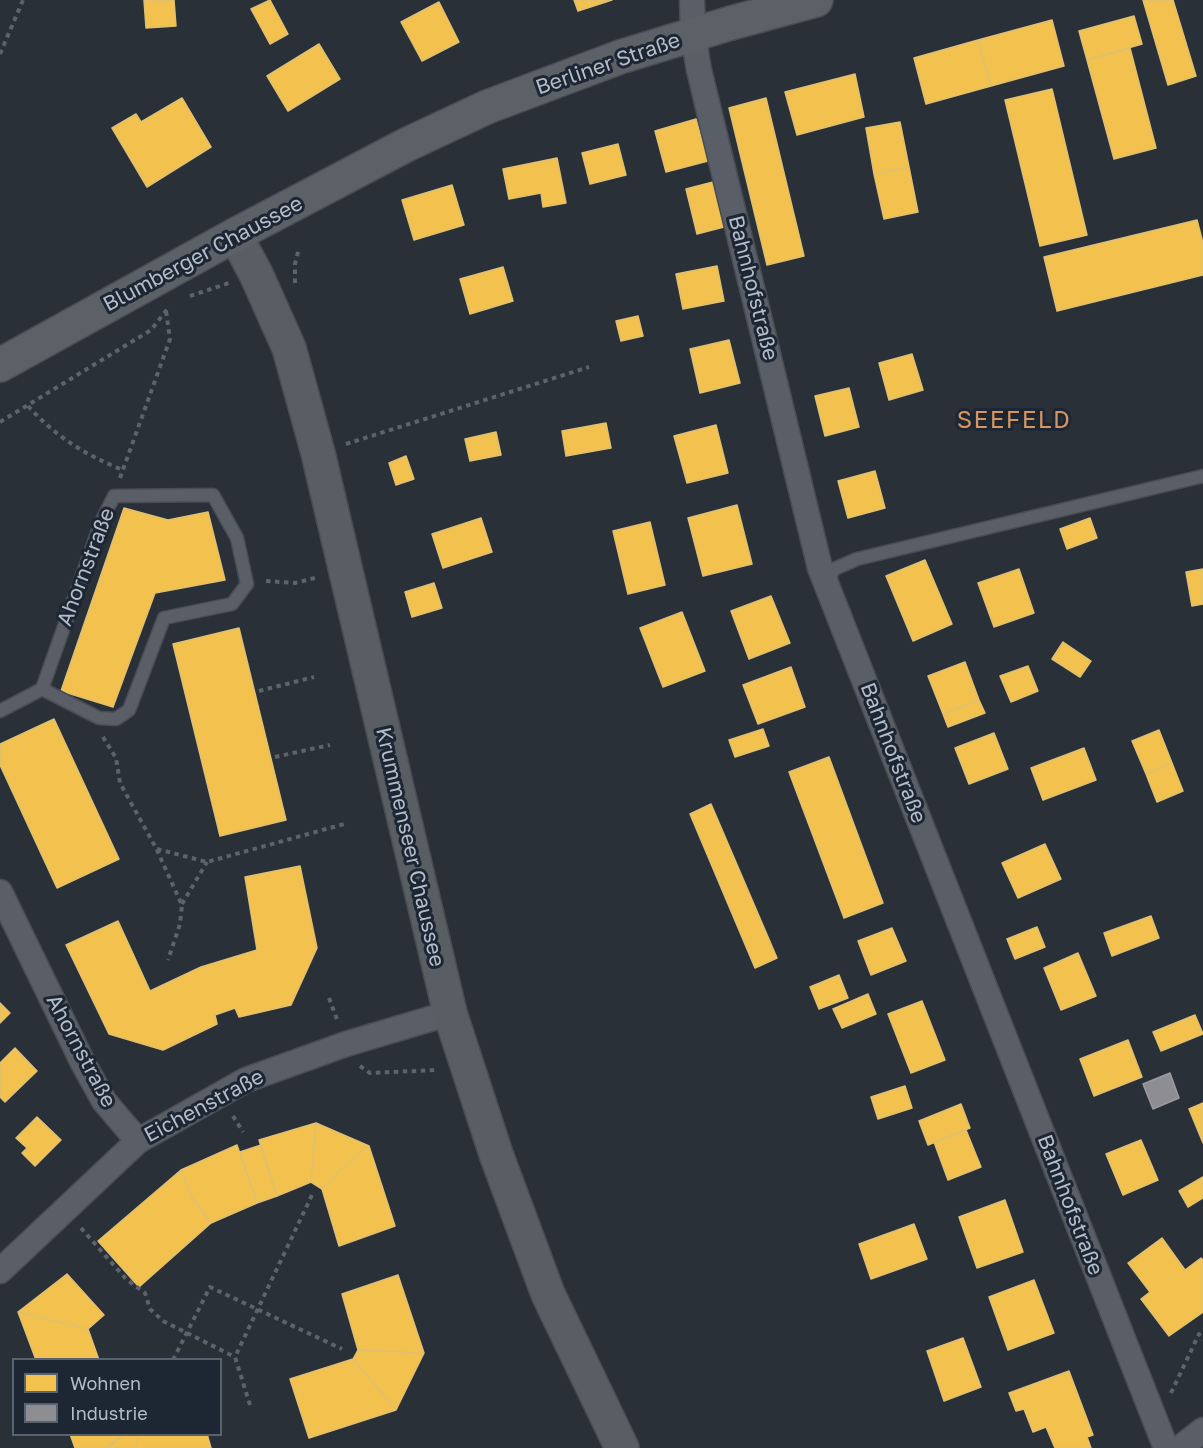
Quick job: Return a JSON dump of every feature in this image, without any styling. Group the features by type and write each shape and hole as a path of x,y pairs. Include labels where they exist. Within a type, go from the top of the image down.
{"main road":[{"name":"Berliner Straße","path":"406,145 487,107 620,57 816,0"},
{"name":"Blumberger Chaussee","path":"0,365 235,235 406,145"},
{"name":"Krummenseer Chaussee","path":"235,235 256,274 289,348 318,453 450,1013 496,1154 548,1294 622,1448"}],"street":[{"name":"Bahnhofstraße","path":"692,0 693,34 699,70 820,568 1166,1448"},
{"name":"Ahornstraße","path":"0,892 104,1101 138,1141"},
{"name":"Eichenstraße","path":"0,1271 138,1141 246,1080 346,1044 450,1013"},
{"path":"1180,1448 1203,1431"}],"lane":[{"path":"827,584 834,569 857,559 1203,476"},
{"name":"Ahornstraße","path":"42,689 101,522 114,496 213,495 237,538 247,584"},
{"path":"0,711 42,689 99,718 116,719 129,710 164,618 232,604 247,584"}],"path":[{"path":"0,54 23,0"},
{"path":"183,298 256,274"},
{"path":"0,422 151,330 172,302"},
{"path":"114,496 170,339 166,310"},
{"path":"336,447 589,367"},
{"path":"28,406 45,425 74,447 123,470"},
{"path":"247,584 272,580 295,583 315,578"},
{"path":"259,691 314,677"},
{"path":"99,718 97,728 116,758 120,783 156,848 182,905"},
{"path":"275,757 330,745"},
{"path":"156,848 207,862 348,823"},
{"path":"168,960 180,924 182,905 207,862"},
{"path":"329,998 346,1044 360,1066 370,1073 447,1068 466,1062"},
{"path":"250,1405 235,1357 312,1195"},
{"path":"66,1209 126,1279 145,1293 150,1309 163,1321 235,1357"},
{"path":"174,1358 210,1287 342,1349"},
{"path":"1170,1395 1199,1334 1203,1340"}],"building: Wohnen":[{"path":"144,0 174,0 176,26 146,28"},
{"path":"270,0 288,34 270,44 251,9"},
{"path":"574,0 612,0 578,11"},
{"path":"1143,0 1173,0 1196,76 1168,85"},
{"path":"439,2 459,42 422,61 401,22"},
{"path":"1134,16 1142,44 1087,60 1079,31"},
{"path":"1052,20 1064,66 991,86 978,40"},
{"path":"978,40 991,86 926,104 914,58"},
{"path":"319,44 340,79 288,111 267,76"},
{"path":"1130,48 1156,148 1114,159 1087,60"},
{"path":"855,74 864,117 797,135 785,92"},
{"path":"1052,89 1087,235 1040,246 1005,100"},
{"path":"182,98 211,147 147,187 112,128 136,114 141,122"},
{"path":"766,98 804,256 767,265 729,108"},
{"path":"696,119 708,161 666,172 655,131"},
{"path":"900,122 909,167 874,174 866,128"},
{"path":"618,144 626,175 590,184 582,153"},
{"path":"557,158 566,203 543,207 541,193 509,199 503,169"},
{"path":"909,167 918,212 884,219 874,174"},
{"path":"713,182 724,227 697,234 686,189"},
{"path":"452,185 464,225 414,240 402,200"},
{"path":"1197,220 1203,243 1203,275 1057,311 1044,257"},
{"path":"717,266 724,301 683,309 676,274"},
{"path":"503,267 513,301 470,314 460,279"},
{"path":"638,316 643,336 621,341 616,321"},
{"path":"729,340 740,383 700,393 690,349"},
{"path":"912,354 923,390 889,400 879,363"},
{"path":"849,388 859,427 825,436 815,396"},
{"path":"606,423 611,448 566,456 562,431"},
{"path":"716,425 728,473 687,483 674,436"},
{"path":"496,432 501,455 470,461 465,439"},
{"path":"406,456 414,479 396,485 389,463"},
{"path":"875,471 885,508 848,518 838,481"},
{"path":"737,505 752,564 703,576 688,518"},
{"path":"124,508 168,520 208,512 225,580 155,593 113,707 61,691"},
{"path":"481,518 492,552 443,568 432,534"},
{"path":"1090,518 1097,538 1067,549 1060,529"},
{"path":"650,522 665,585 628,594 613,531"},
{"path":"925,560 952,624 913,641 886,576"},
{"path":"1019,569 1034,613 994,627 978,583"},
{"path":"1203,569 1203,604 1192,606 1186,572"},
{"path":"434,583 442,608 412,617 405,592"},
{"path":"771,596 790,643 749,659 731,611"},
{"path":"682,612 705,671 663,687 640,628"},
{"path":"239,628 286,820 220,836 173,644"},
{"path":"1063,642 1091,661 1080,677 1052,659"},
{"path":"965,662 979,700 943,714 928,676"},
{"path":"1028,666 1038,691 1011,702 1000,676"},
{"path":"791,667 805,707 758,724 743,685"},
{"path":"979,700 985,713 948,727 943,714"},
{"path":"54,719 119,859 57,888 0,765 0,744"},
{"path":"763,729 769,746 735,757 729,740"},
{"path":"1159,730 1172,763 1146,774 1132,741"},
{"path":"994,733 1008,769 969,784 955,748"},
{"path":"1084,748 1096,780 1043,800 1031,768"},
{"path":"829,757 883,903 844,918 789,772"},
{"path":"1172,763 1183,791 1157,802 1146,774"},
{"path":"711,804 777,958 755,968 690,814"},
{"path":"1045,844 1061,879 1018,898 1002,863"},
{"path":"300,866 317,948 291,1005 239,1017 235,1008 215,1015 217,1024 163,1050 109,1034 66,945 118,921 150,991 201,967 257,950 245,877"},
{"path":"1151,916 1159,938 1112,956 1104,933"},
{"path":"1037,927 1045,947 1015,959 1007,939"},
{"path":"892,928 906,961 871,975 858,941"},
{"path":"1078,953 1096,996 1061,1010 1044,968"},
{"path":"839,975 848,998 819,1009 810,987"},
{"path":"868,994 876,1014 842,1028 833,1009"},
{"path":"922,1001 945,1060 911,1073 888,1014"},
{"path":"0,1003 10,1013 0,1023"},
{"path":"1195,1015 1203,1034 1161,1051 1153,1032"},
{"path":"1128,1040 1142,1077 1094,1096 1080,1059"},
{"path":"15,1048 37,1071 5,1102 0,1097 0,1063"},
{"path":"905,1086 912,1108 878,1119 871,1097"},
{"path":"1203,1103 1203,1143 1189,1109"},
{"path":"961,1104 970,1128 928,1145 919,1121"},
{"path":"37,1117 61,1140 35,1166 22,1153 27,1148 16,1138"},
{"path":"316,1123 369,1146 342,1168 322,1189 311,1182"},
{"path":"316,1123 311,1182 277,1196 259,1140"},
{"path":"966,1130 981,1167 948,1180 934,1142"},
{"path":"1141,1140 1158,1180 1123,1195 1106,1154"},
{"path":"237,1145 257,1203 211,1223 192,1197 181,1170"},
{"path":"261,1145 277,1196 257,1203 240,1152"},
{"path":"369,1146 395,1226 339,1246 322,1189 342,1168"},
{"path":"181,1170 192,1197 211,1223 139,1287 98,1241"},
{"path":"1203,1177 1203,1198 1188,1207 1179,1191"},
{"path":"1005,1200 1023,1252 977,1268 959,1217"},
{"path":"914,1224 927,1259 871,1279 859,1244"},
{"path":"1162,1238 1185,1270 1201,1258 1203,1260 1203,1312 1169,1336 1141,1299 1150,1292 1128,1263"},
{"path":"67,1274 104,1315 88,1329 18,1312"},
{"path":"398,1275 424,1353 358,1350 342,1294"},
{"path":"1034,1280 1054,1333 1008,1350 989,1297"},
{"path":"18,1312 88,1329 98,1358 35,1358"},
{"path":"963,1338 981,1387 944,1401 927,1351"},
{"path":"358,1350 424,1353 396,1410 353,1359"},
{"path":"353,1359 396,1410 309,1438 290,1379"},
{"path":"1069,1371 1093,1435 1087,1437 1091,1448 1055,1448 1046,1427 1033,1432 1024,1409 1016,1411 1009,1393"},
{"path":"71,1436 121,1436 106,1448 75,1448"},
{"path":"122,1436 138,1436 137,1448 108,1448"},
{"path":"138,1436 208,1436 211,1448 137,1448"}],"building: Industrie":[{"path":"1170,1073 1179,1098 1153,1109 1143,1084"}],"district":[{"name":"SEEFELD","path":"1014,420"}]}
